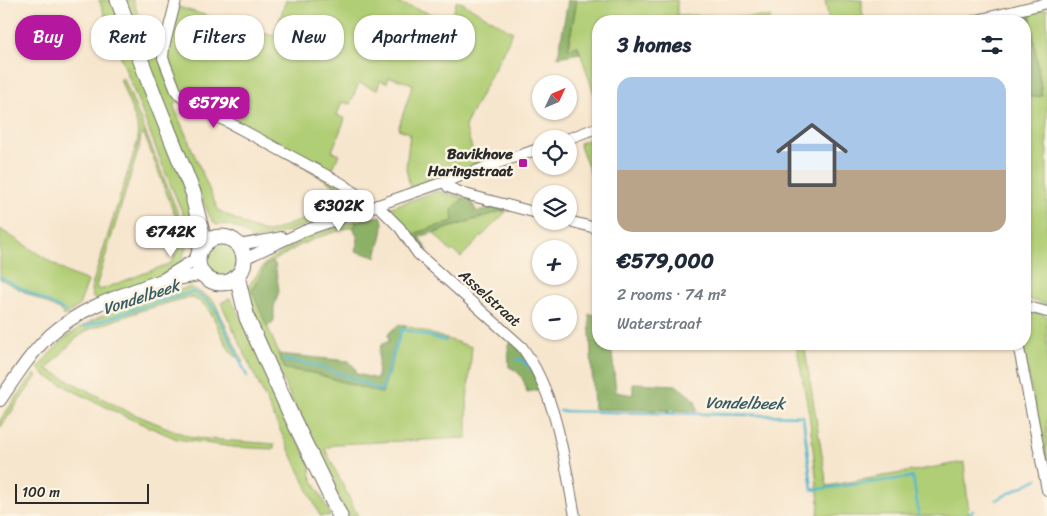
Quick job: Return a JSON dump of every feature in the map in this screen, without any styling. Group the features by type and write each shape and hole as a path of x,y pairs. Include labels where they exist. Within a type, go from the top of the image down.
{"main road":[{"path":"118,0 194,195 205,244"},
{"path":"194,195 199,200 215,228 225,237"},
{"path":"218,237 225,237 233,240 241,252 242,269 237,276 227,282 215,282 203,274 199,267 198,258 200,250 205,244 218,237"},
{"path":"237,276 247,318 340,516"},
{"path":"222,282 247,318"}],"street":[{"path":"176,0 163,58 176,90 183,98 341,183 354,192 362,201 364,210"},
{"path":"1009,15 1047,3"},
{"path":"577,135 592,130"},
{"path":"241,252 532,151"},
{"path":"446,182 448,187 465,194 532,212"},
{"name":"Asselstraat","path":"377,205 400,228 418,254 522,347 534,364 544,384 555,419 576,516"},
{"path":"577,223 592,227"},
{"path":"241,252 304,231"},
{"path":"0,400 29,360 57,329 76,316 108,300 162,280 198,258"},
{"path":"162,280 203,274"},
{"path":"1031,308 1047,312"},
{"path":"1019,350 1047,490"}],"green space":[{"path":"99,0 112,0 118,15 105,15"},
{"path":"123,0 133,0 138,15 129,15"},
{"path":"286,0 388,0 435,15 354,15 354,60 475,60 475,15 452,15 457,0 513,32 465,126 477,164 410,187 406,168 410,133 398,129 413,84 389,77 387,83 380,81 377,90 359,83 350,104 342,102 337,115 345,119 332,151 339,154 331,173 184,96 169,62 169,43 175,18 175,60 264,60 264,33 274,36 274,60 344,60 344,15 281,15"},
{"path":"568,0 577,0 568,48 578,46 580,53 558,57"},
{"path":"577,0 677,0 677,15 592,15 592,87 578,46 568,49"},
{"path":"825,0 862,0 863,15 828,15"},
{"path":"178,7 204,15 176,15"},
{"path":"1047,9 1047,305 1031,300 1031,97 1042,95 1030,13"},
{"path":"1031,20 1042,96 1031,97"},
{"path":"122,60 136,60 195,211 198,232 193,238"},
{"path":"147,60 161,60 168,81 177,99 342,186 354,198 350,210 273,236 251,239 244,232 235,228 226,225 216,225 210,217","holes":["176,101 325,179 343,192 352,202 269,232 248,226 218,210 174,107"]},
{"path":"120,79 124,79 188,238 183,263 166,274 97,299 93,298 91,290 138,140 137,124","holes":["144,134 184,239 171,263 100,290 96,287 139,148 141,135"]},
{"path":"592,138 592,177 579,143"},
{"path":"437,191 465,198 453,221 410,235 387,211 389,208"},
{"path":"465,198 470,199 477,212 498,206 512,210 501,211 419,237 428,251 424,254 410,235 453,221 452,210"},
{"path":"501,211 507,211 461,257 453,250 451,252 434,233"},
{"path":"381,216 383,230 376,257 355,251 358,239 353,226 356,225 356,221"},
{"path":"356,221 357,225 300,245 267,265 252,290 285,368 313,373 382,393 401,332 407,326 472,347 467,400 467,438 336,444 325,449 358,516 347,516 250,311 245,291 266,262 305,238"},
{"path":"0,229 68,273 88,281 79,306 64,316 61,311 0,279"},
{"path":"221,243 228,244 233,248 237,253 237,267 233,272 228,276 221,277 214,276 209,272 205,267 204,260 205,253 209,248 214,244"},
{"path":"271,262 275,264 279,291 274,307 274,321 267,327 252,290 266,265"},
{"path":"191,287 214,301 243,362 231,352 205,305 189,297 140,311 88,330 75,339 47,369 124,410 185,435 194,438 274,444 274,449 233,447 177,439 126,417 72,390 44,375 39,370 39,367 50,353 74,332 87,324 130,305"},
{"path":"230,298 310,465 311,476 331,516 320,516 221,303"},
{"path":"1031,311 1047,316 1047,464 1023,350 1031,350"},
{"path":"589,314 592,314 592,350 612,350 616,392 633,395 633,383 676,385 695,400 697,411 594,409"},
{"path":"399,324 407,326 401,332 382,393 313,373 285,369 278,354 349,361 357,374 377,379 381,345 389,341 388,334"},
{"path":"508,344 517,344 543,389 527,392 521,377 509,367"},
{"path":"797,350 805,350 827,486 964,462 969,516 818,516 819,502 809,413"},
{"path":"34,374 37,376 0,428 0,420"}],"waterway":[{"name":"Vondelbeek","path":"0,277 65,311"},
{"name":"Vondelbeek","path":"84,327 192,292 200,295 217,312 247,376"},
{"name":"Vondelbeek","path":"284,360 314,365 352,378 381,391 402,329 446,341"},
{"name":"Vondelbeek","path":"517,359 523,361 530,368"},
{"name":"Vondelbeek","path":"539,386 546,411"},
{"name":"Vondelbeek","path":"560,411 803,416 812,490 913,477 919,516"},
{"name":"Vondelbeek","path":"996,500 1037,479"},
{"name":"Vondelbeek","path":"964,516 973,511"}],"place":[{"name":"Bavikhove Haringstraat","path":"523,163"}]}
